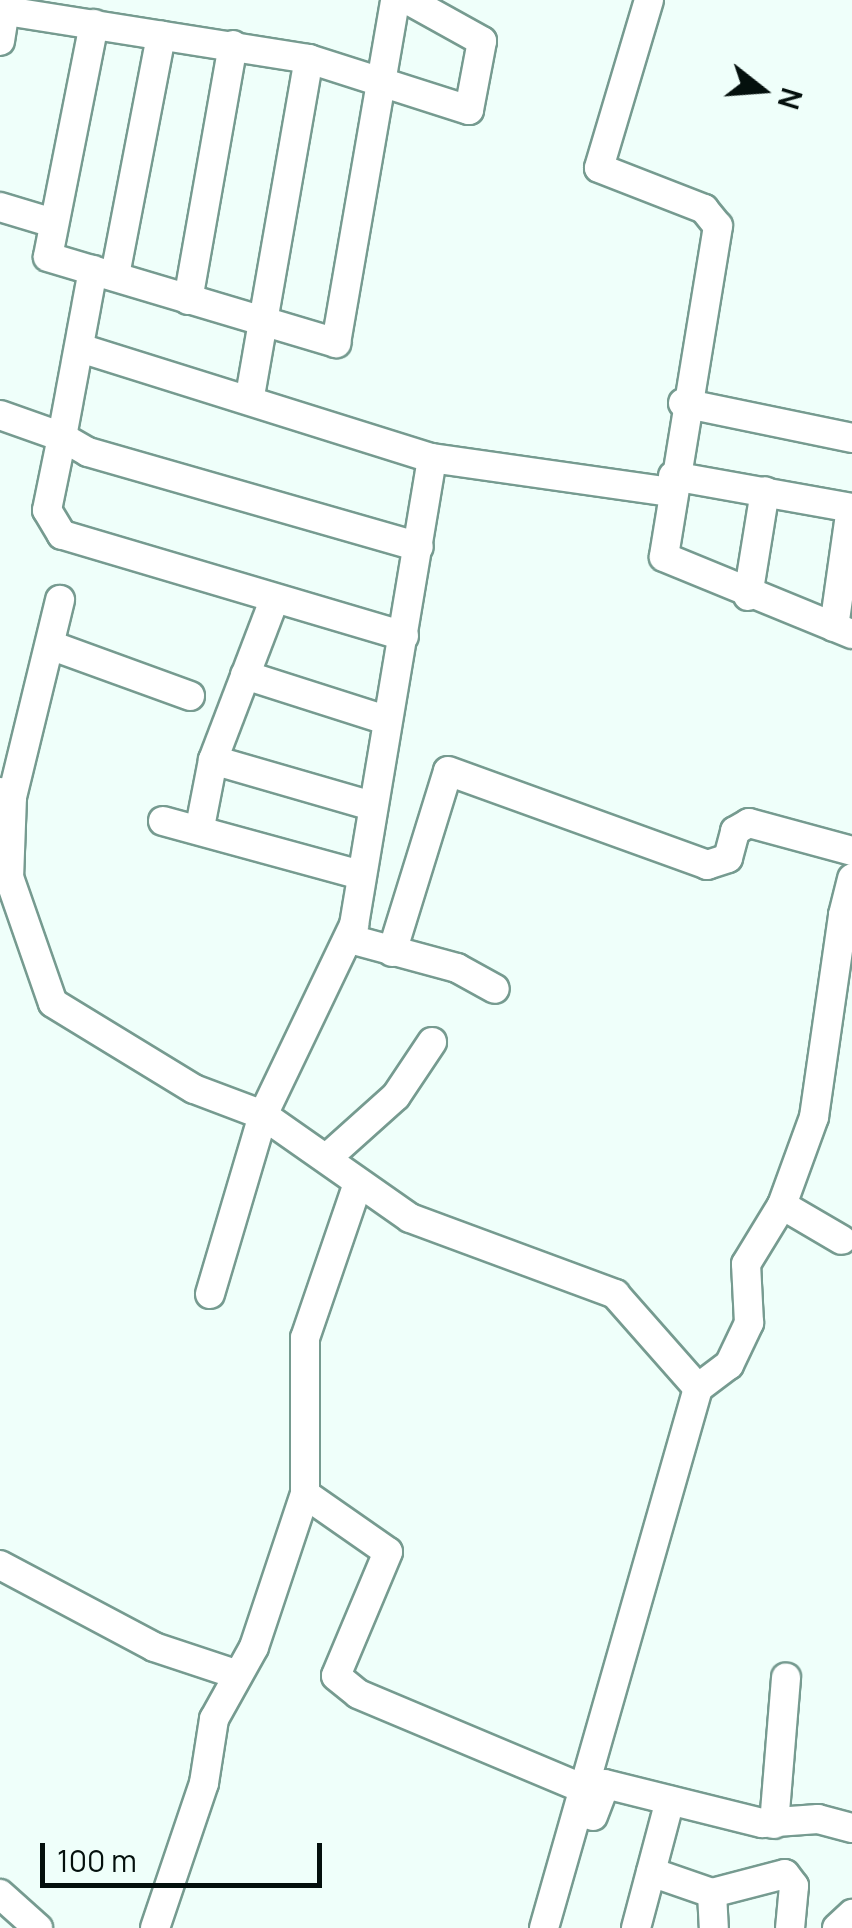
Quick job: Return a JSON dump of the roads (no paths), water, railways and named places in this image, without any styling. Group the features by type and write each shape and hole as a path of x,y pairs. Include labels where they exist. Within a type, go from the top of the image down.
{"street":[{"path":"94,24 48,258 327,343 340,336 379,74 395,0"},
{"path":"0,41 2,11 233,44 309,59 379,74 461,110 472,105 482,41 408,0"},
{"path":"80,348 250,396 432,458 672,484 765,491 851,508 843,630 748,596 664,559 672,484 683,403 718,226 704,209 614,180 598,161 650,0"},
{"path":"161,34 104,272 80,348 62,436 52,528 274,600 404,636"},
{"path":"188,300 233,44"},
{"path":"250,396 309,59"},
{"path":"0,207 53,223"},
{"path":"683,403 852,438"},
{"path":"0,415 62,436 88,452 419,547"},
{"path":"210,1294 263,1114 350,938 369,805 404,636 432,458"},
{"path":"748,596 765,491"},
{"path":"60,600 6,795 4,886 53,1003 194,1089 263,1114 358,1183 454,1239 614,1294 698,1388"},
{"path":"200,827 214,760 274,600"},
{"path":"50,644 190,696"},
{"path":"245,675 386,720"},
{"path":"214,760 369,805"},
{"path":"392,952 448,771 706,865 728,858 736,831 749,823 852,851"},
{"path":"163,821 200,827 360,875"},
{"path":"544,1928 582,1788 634,1636 698,1388 729,1365 745,1336 746,1264 782,1205 820,1094 852,878"},
{"path":"350,938 495,990"},
{"path":"328,1158 396,1096 432,1042"},
{"path":"155,1928 235,1674 254,1647 305,1494 305,1338 358,1183"},
{"path":"782,1205 842,1240"},
{"path":"305,1494 388,1552 336,1676 358,1694 582,1788"},
{"path":"0,1565 154,1646 235,1674"},
{"path":"774,1824 786,1677"},
{"path":"560,1928 601,1786 774,1824 818,1819 852,1828"},
{"path":"636,1928 670,1800"},
{"path":"651,1872 712,1893 784,1874 794,1886 790,1928"},
{"path":"712,1893 714,1928"},
{"path":"0,1894 36,1928"},
{"path":"837,1928 852,1914"}]}
